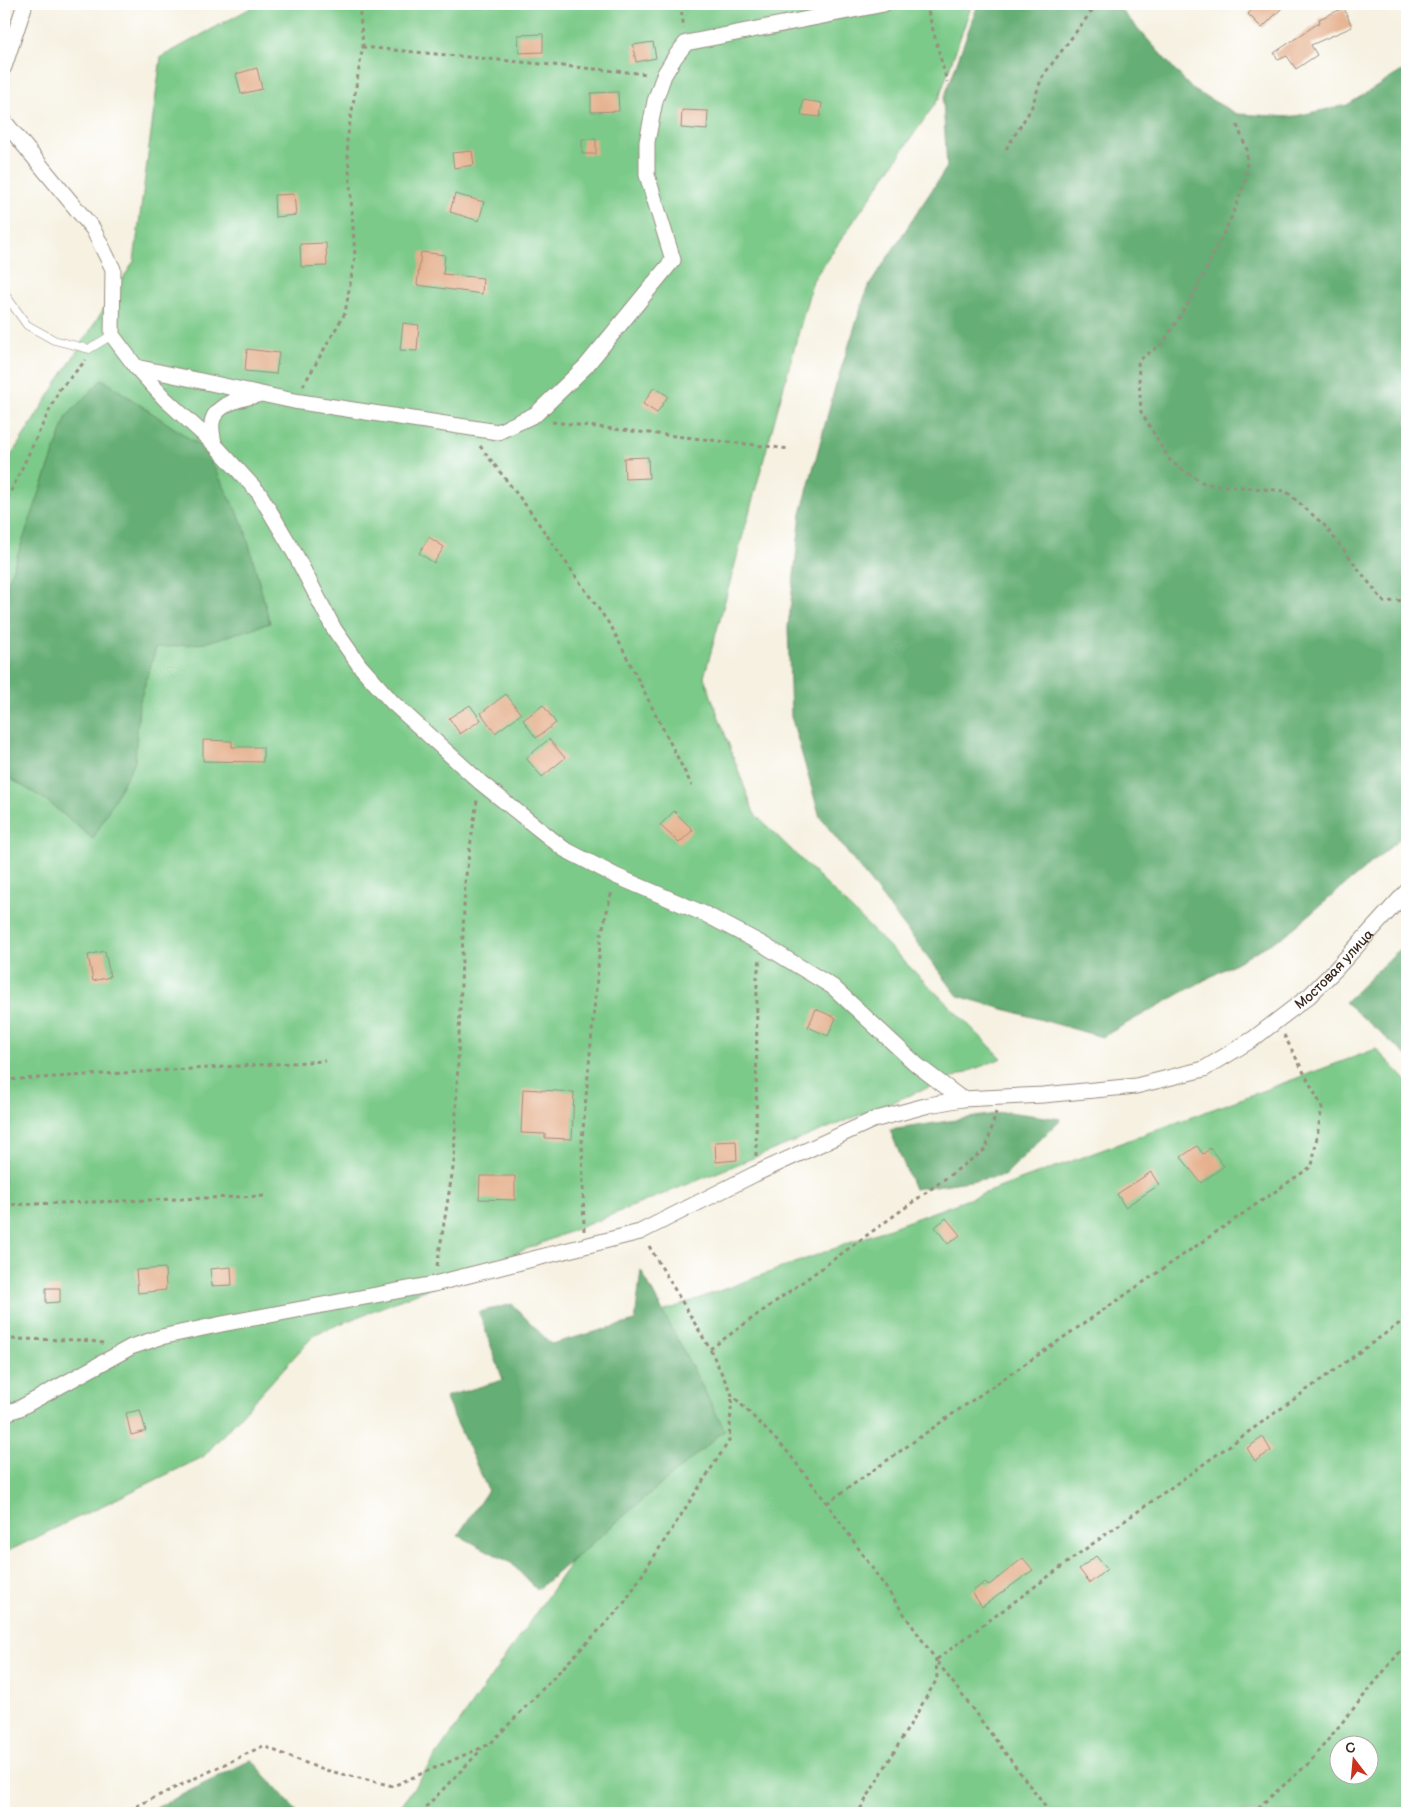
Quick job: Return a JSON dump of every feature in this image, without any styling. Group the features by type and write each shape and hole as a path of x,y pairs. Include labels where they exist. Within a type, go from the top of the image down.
{"street":[{"path":"4,67 25,4"},
{"path":"136,367 294,401 498,432 526,419 536,414 586,366 673,260 647,175 647,142 655,101 664,75 674,57 686,43 884,4"},
{"path":"4,121 93,229 113,269 112,335 136,367 166,399 214,444 259,493 295,554 334,629 360,666 392,702 480,782 564,849 616,876 707,915 762,944 833,988 917,1065 962,1100"},
{"path":"214,444 212,422 220,410 232,401 262,394"},
{"name":"Мостовая улица","path":"4,1414 20,1408 131,1346 162,1337 434,1284 640,1232 755,1174 873,1120 929,1105 962,1100 1136,1086 1204,1069 1253,1039 1309,996 1407,891"}],"lane":[{"path":"4,293 27,325 54,340 89,349 112,335"}],"path":[{"path":"294,401 345,313 355,256 347,140 362,47 359,4"},
{"path":"680,4 686,43"},
{"path":"926,4 947,82"},
{"path":"1006,149 1031,109 1042,78 1097,4"},
{"path":"362,47 664,75"},
{"path":"1237,125 1247,150 1246,179 1232,216 1194,294 1163,343 1138,361 1141,412 1171,462 1204,484 1286,491 1324,525 1384,602 1407,600"},
{"path":"4,506 59,390 89,356"},
{"path":"526,419 790,449"},
{"path":"465,427 527,506 612,628 692,786"},
{"path":"434,1284 454,1162 465,882 480,782"},
{"path":"584,1246 582,1140 601,935 616,876"},
{"path":"755,1174 757,975 762,944"},
{"path":"827,1503 1312,1166 1322,1107 1276,1022"},
{"path":"4,1080 325,1061"},
{"path":"710,1349 986,1150 1001,1097"},
{"path":"4,1205 265,1196"},
{"path":"640,1232 710,1349 732,1395 786,1450 827,1503 936,1660 1050,1813"},
{"path":"936,1660 1084,1550 1407,1318"},
{"path":"4,1339 83,1340 131,1346"},
{"path":"122,1813 263,1746 321,1769 393,1786 490,1744 622,1606 729,1441 732,1395"},
{"path":"1252,1813 1310,1763 1407,1643"},
{"path":"858,1813 937,1679 936,1660"},
{"path":"420,1813 484,1746"}],"green space":[{"path":"258,4 972,4 939,98 813,280 704,677 754,813 1002,1058 315,1334 203,1457 4,1553 4,467 134,261 161,57"},
{"path":"978,4 1116,4 1192,89 1237,114 1291,117 1347,105 1407,68 1407,833 1284,936 1102,1037 958,996 820,817 791,716 788,627 801,514 834,391 867,289 947,167 943,101"},
{"path":"102,379 205,449 244,526 270,623 204,643 156,648 139,704 135,761 93,839 46,800 4,775 4,603 9,579 67,416"},
{"path":"1407,942 1407,1056 1345,1002"},
{"path":"1376,1049 1407,1081 1407,1813 396,1813 677,1411 643,1319"},
{"path":"1008,1112 1061,1119 1004,1176 914,1189 890,1130"},
{"path":"641,1270 725,1430 537,1590 511,1563 458,1535 488,1490 445,1397 503,1380 479,1312 512,1304 551,1344 635,1321"},
{"path":"251,1760 298,1813 146,1813"}],"building":[{"path":"1258,4 1286,4 1262,28 1248,14"},
{"path":"1344,8 1352,27 1311,45 1317,55 1296,69 1287,56 1278,60 1274,53 1320,22 1319,19"},
{"path":"543,34 543,52 519,53 518,35"},
{"path":"653,42 656,58 636,62 633,45"},
{"path":"257,68 262,89 241,94 236,74"},
{"path":"618,92 619,111 591,112 591,93"},
{"path":"803,100 822,103 820,117 801,115"},
{"path":"682,110 708,111 707,130 681,128"},
{"path":"582,139 596,139 596,154 582,154"},
{"path":"472,151 474,165 454,168 452,153"},
{"path":"294,194 296,215 275,217 274,195"},
{"path":"455,194 484,202 479,221 450,212"},
{"path":"326,243 327,266 301,267 300,244"},
{"path":"421,252 445,255 443,274 483,278 482,294 417,285"},
{"path":"403,323 419,325 417,351 400,350"},
{"path":"247,349 279,353 276,374 245,371"},
{"path":"654,387 668,396 657,413 643,404"},
{"path":"648,457 649,478 625,479 624,458"},
{"path":"429,537 444,547 434,563 419,553"},
{"path":"506,694 521,714 495,733 481,713"},
{"path":"470,705 481,720 460,734 449,718"},
{"path":"543,705 556,723 536,738 523,720"},
{"path":"549,739 565,758 542,777 526,758"},
{"path":"203,740 232,741 232,747 263,747 263,762 203,761"},
{"path":"674,811 693,830 679,843 660,825"},
{"path":"105,951 110,977 93,981 88,955"},
{"path":"816,1009 836,1018 828,1036 808,1027"},
{"path":"523,1089 574,1092 572,1139 545,1138 545,1134 521,1133"},
{"path":"736,1141 737,1160 716,1162 715,1142"},
{"path":"1197,1146 1203,1154 1210,1148 1224,1166 1201,1183 1181,1157"},
{"path":"1151,1172 1159,1185 1125,1207 1117,1194"},
{"path":"480,1176 515,1176 515,1200 479,1199"},
{"path":"946,1218 960,1235 948,1244 935,1227"},
{"path":"231,1267 232,1285 212,1286 210,1269"},
{"path":"165,1268 166,1290 138,1293 136,1270"},
{"path":"46,1288 60,1288 60,1302 46,1303"},
{"path":"140,1410 146,1431 131,1435 126,1413"},
{"path":"1263,1437 1271,1451 1255,1461 1247,1448"},
{"path":"1096,1556 1107,1569 1090,1583 1079,1569"},
{"path":"1023,1558 1033,1570 982,1607 972,1592 985,1582 988,1586"}]}
